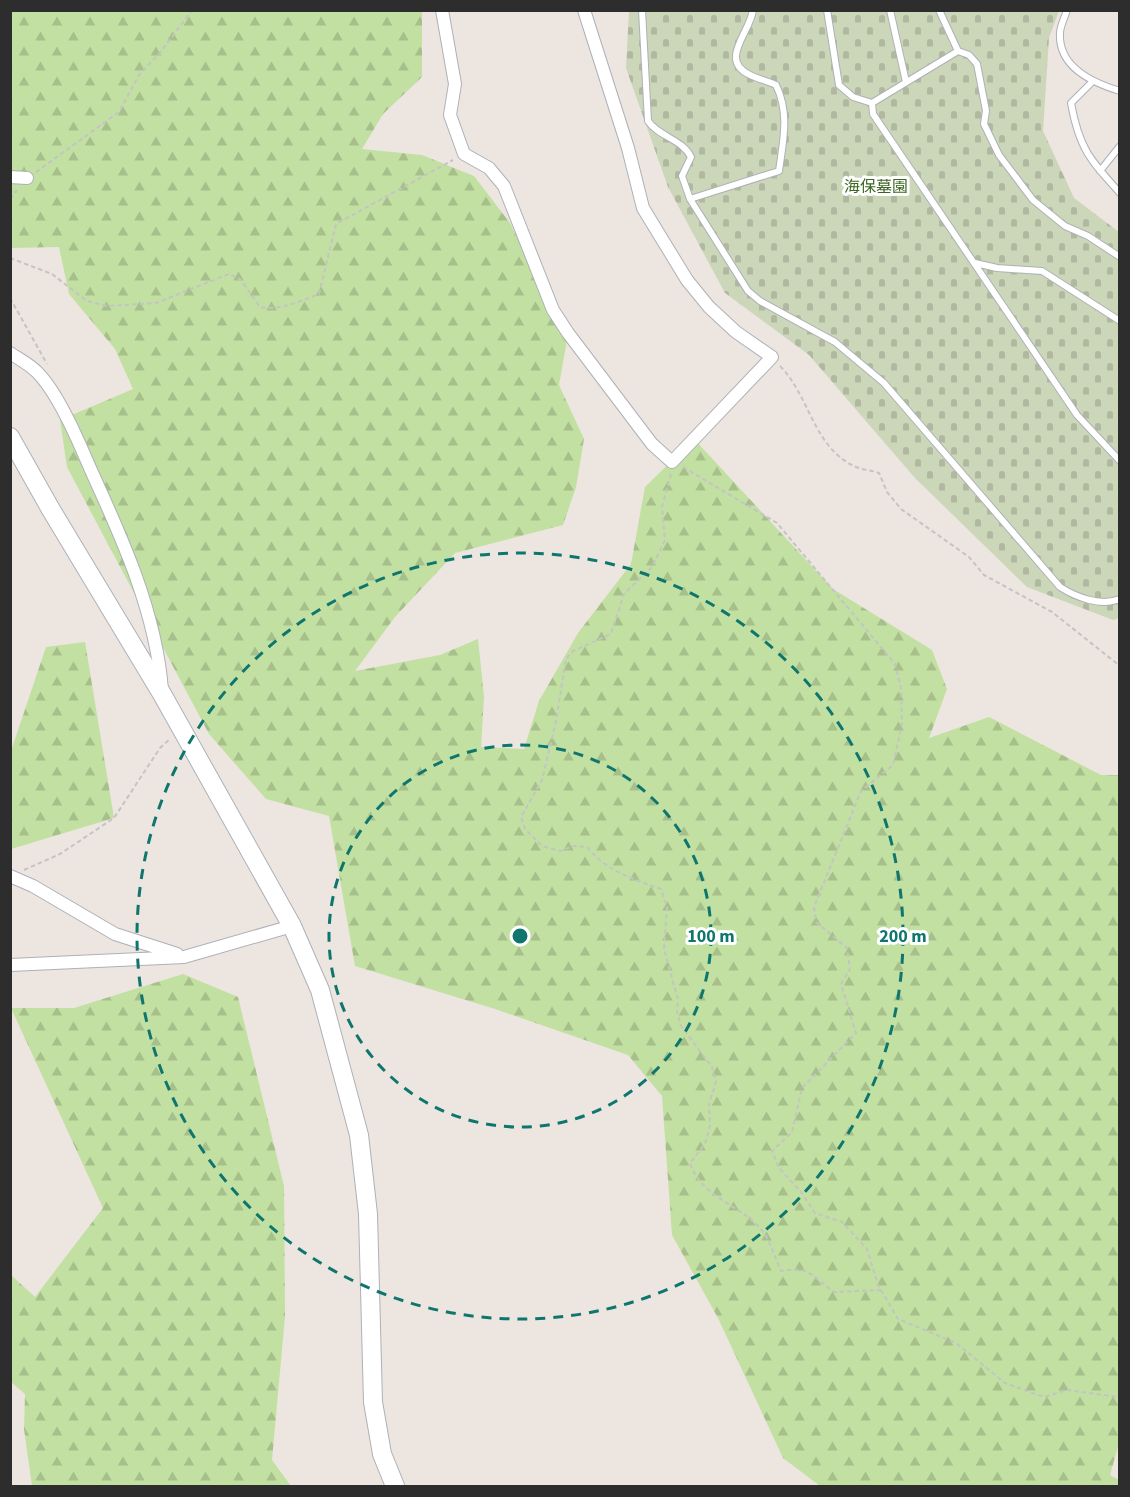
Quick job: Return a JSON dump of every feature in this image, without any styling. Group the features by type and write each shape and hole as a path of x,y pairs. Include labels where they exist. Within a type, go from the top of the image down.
{"street":[{"path":"442,10 455,84 450,115 464,154 489,168 504,186 553,310 567,333 652,444 672,462 772,357 736,332 709,307 687,280 644,208 628,148 585,10"},
{"path":"10,177 27,178"},
{"path":"10,353 37,372 67,418 118,530 160,658 162,694"},
{"path":"10,437 162,694 292,926 320,990 359,1135 368,1214 373,1402 382,1454 395,1486"},
{"path":"11,876 115,934 184,957"},
{"path":"10,965 184,957 292,926"}],"lane":[{"path":"642,10 648,121 654,129 686,147 691,157 682,176 690,199 748,291 760,301 835,342 884,383 1060,587 1076,597 1089,600 1119,599"},
{"path":"690,199 779,171 786,115 783,99 776,85 748,75 735,59 734,52 744,36 753,10"},
{"path":"827,10 839,85 853,97 872,103 958,51"},
{"path":"890,10 906,82"},
{"path":"939,10 958,51 969,55 977,64 986,111 984,124 999,155 1033,200 1065,226 1088,236 1119,257"},
{"path":"1067,10 1060,32 1063,48 1071,64 1092,82 1119,91"},
{"path":"1092,82 1071,103 1082,147 1119,193"},
{"path":"872,103 873,114 1077,415 1119,461"},
{"path":"1100,171 1119,147"},
{"path":"975,263 997,268 1042,271 1119,321"}],"path":[{"path":"10,199 27,178 119,112 139,75 159,54 192,10"},
{"path":"10,258 52,274 87,301 107,306 156,303 230,274 241,280 260,308 269,309 297,303 319,294 336,224 464,154"},
{"path":"10,298 50,368"},
{"path":"772,357 795,382 806,409 824,441 840,457 857,468 879,473 886,492 901,508 969,556 984,575 1052,612 1119,666"},
{"path":"881,1290 834,1292 810,1271 800,1268 781,1271 766,1236 758,1227 710,1193 695,1178 690,1163 705,1144 710,1126 709,1104 716,1082 712,1066 681,1026 677,1012 678,1000 664,949 667,907 661,889 626,878 596,858 587,847 573,846 560,851 542,846 525,829 521,816 542,780 556,721 566,659 573,651 611,634 624,594 652,567 665,540 662,507 672,462 716,485 777,523 895,664 901,688 902,724 893,765 861,791 814,907 816,922 847,948 850,969 842,984 856,1033 802,1088 792,1132 772,1151 779,1168 801,1192 815,1213 842,1222 867,1249 881,1290 898,1319 956,1343 1005,1383 1044,1397 1067,1390 1119,1397"},
{"path":"11,876 60,854 114,818 160,748 181,729"}],"green space":[{"path":"10,11 422,11 422,77 383,114 362,149 422,155 474,176 510,223 567,340 559,385 584,439 576,487 563,525 455,553 395,617 355,671 440,655 478,639 484,697 481,747 524,749 539,701 578,633 631,564 645,487 694,439 833,589 932,650 947,689 929,738 989,717 1101,775 1119,775 1120,1440 1110,1475 1119,1480 1119,1486 820,1486 783,1458 718,1318 672,1235 662,1096 628,1055 495,1009 355,966 329,816 266,799 209,734 67,467 60,420 133,389 115,349 69,294 59,247 11,248"},
{"name":"海保墓園","path":"629,11 1059,11 1049,38 1043,131 1074,198 1119,232 1119,618 1113,620 1027,587 915,478 809,355 725,293 668,187 626,68"},
{"path":"85,642 114,818 11,849 11,751 46,647"},
{"path":"183,974 238,997 284,1186 285,1316 272,1460 291,1486 32,1486 24,1429 25,1394 11,1382 11,1275 35,1297 103,1208 11,1008 74,1008"}]}
